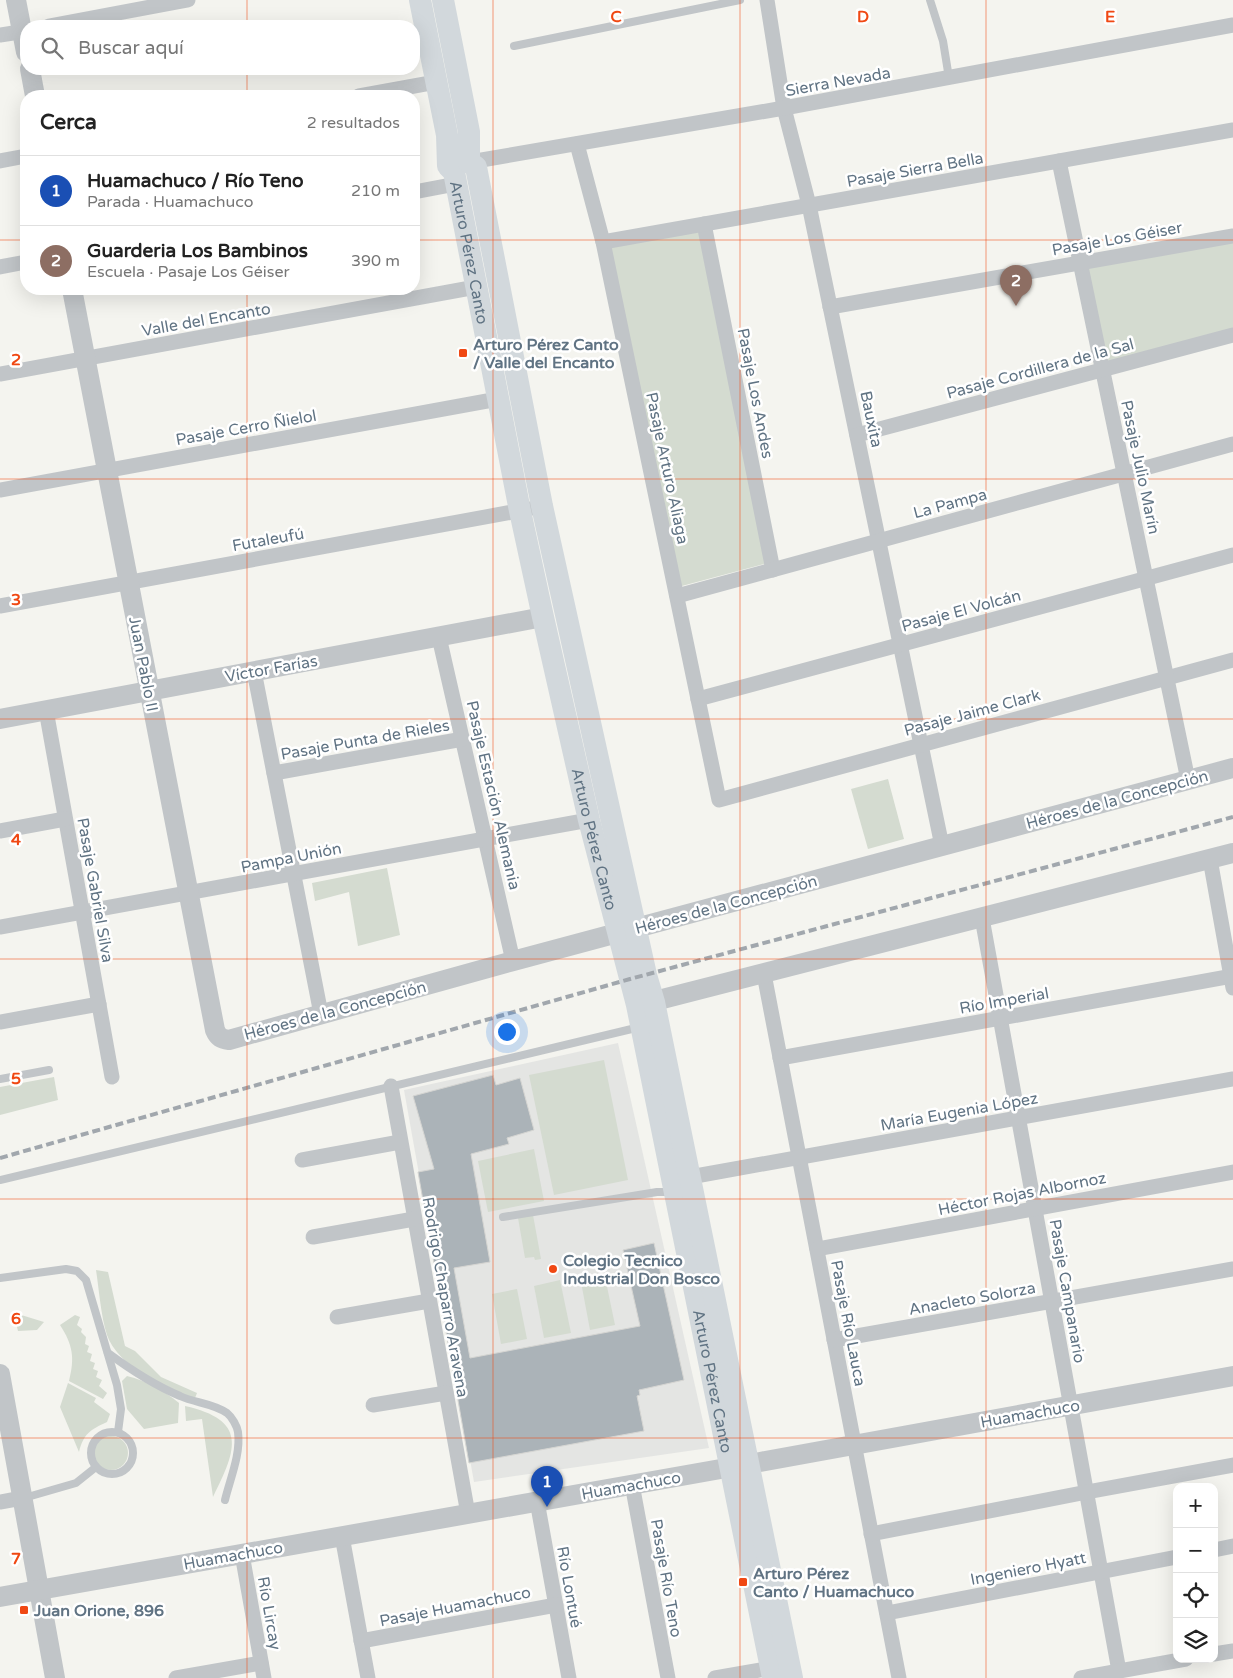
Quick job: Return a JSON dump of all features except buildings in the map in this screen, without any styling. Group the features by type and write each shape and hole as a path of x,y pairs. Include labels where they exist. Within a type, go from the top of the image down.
{"main road":[{"name":"Arturo Pérez Canto","path":"420,0 447,136 452,175 543,617 589,820 627,931"},
{"name":"Arturo Pérez Canto","path":"442,0 468,132 470,162 476,167 627,931 648,1014 739,1465 772,1673"},
{"name":"Arturo Pérez Canto","path":"739,1465 792,1678"}],"street":[{"path":"16,0 21,20"},
{"path":"81,20 188,0"},
{"name":"Bauxita","path":"767,0 784,108 809,205 942,846"},
{"name":"Sierra Nevada","path":"420,189 452,175 470,162 784,108 1233,25"},
{"path":"0,36 20,32"},
{"path":"31,75 34,90"},
{"path":"392,90 436,82"},
{"name":"Pasaje Sierra Bella","path":"603,242 1233,130"},
{"name":"Pasaje Arturo Aliaga","path":"577,144 603,242 720,800"},
{"path":"0,161 20,157"},
{"name":"Pasaje Julio Marín","path":"1059,160 1188,780"},
{"name":"Pasaje Los Andes","path":"704,224 774,570"},
{"name":"Pasaje Los Géiser","path":"830,307 1233,236"},
{"path":"0,267 20,263"},
{"name":"Valle del Encanto","path":"0,374 476,288"},
{"name":"Juan Pablo II","path":"73,295 215,1030 220,1038"},
{"name":"Pasaje Cordillera de la Sal","path":"857,435 1233,335"},
{"name":"Pasaje Cerro Ñielol","path":"0,490 498,399"},
{"name":"La Pampa","path":"677,596 1233,444"},
{"name":"Futaleufú","path":"0,606 542,506"},
{"name":"Pasaje El Volcán","path":"698,698 1233,555"},
{"name":"Víctor Farías","path":"0,719 543,617"},
{"name":"Pasaje Estación Alemania","path":"439,637 513,961"},
{"name":"Pasaje Jaime Clark","path":"720,800 1233,660"},
{"path":"254,671 321,1014"},
{"name":"Pasaje Gabriel Silva","path":"46,710 112,1077"},
{"name":"Pasaje Punta de Rieles","path":"274,773 462,739"},
{"name":"Héroes de la Concepción","path":"220,1038 229,1040 513,961 1233,768"},
{"path":"0,831 66,820"},
{"name":"Pampa Unión","path":"0,927 589,820"},
{"path":"648,1014 668,997 764,974 1233,852"},
{"path":"1210,858 1232,980"},
{"name":"Pasaje Campanario","path":"982,918 1119,1671"},
{"name":"Pasaje Río Lauca","path":"764,974 899,1678"},
{"name":"Río Imperial","path":"780,1058 1001,1018 1232,980"},
{"path":"0,1022 99,1004"},
{"name":"María Eugenia López","path":"682,1184 799,1158 1233,1079"},
{"name":"Rodrigo Chaparro Aravena","path":"391,1086 468,1514"},
{"path":"302,1160 400,1142"},
{"name":"Héctor Rojas Albornoz","path":"817,1249 1233,1172"},
{"path":"313,1236 414,1219"},
{"name":"Anacleto Solorza","path":"834,1340 1233,1269"},
{"path":"337,1317 429,1301"},
{"path":"0,1374 2,1402 22,1498 55,1678"},
{"name":"Huamachuco","path":"0,1597 1233,1376"},
{"path":"374,1405 446,1393"},
{"path":"872,1534 1233,1465"},
{"name":"Pasaje Río Teno","path":"632,1484 668,1678"},
{"path":"0,1502 22,1498"},
{"name":"Río Lontué","path":"537,1501 569,1678"},
{"path":"342,1536 368,1678"},
{"path":"1218,1549 1233,1546"},
{"name":"Río Lircay","path":"242,1554 264,1678"},
{"name":"Ingeniero Hyatt","path":"887,1612 1173,1558"},
{"name":"Pasaje Huamachuco","path":"361,1641 556,1605"},
{"path":"1218,1653 1233,1651"},
{"path":"176,1678 261,1662"},
{"path":"1081,1678 1119,1671 1142,1673 1173,1663"},
{"path":"715,1678 772,1673"}],"lane":[{"path":"514,46 740,0"},
{"path":"930,0 943,41 949,78"},
{"path":"0,1180 391,1086 648,1014"},
{"path":"0,1079 49,1070"},
{"path":"503,1217 647,1194 682,1184"},
{"path":"0,1278 66,1269 77,1271 86,1280 117,1384 121,1410 118,1432"},
{"path":"108,1353 160,1387 183,1398 214,1406 228,1414 238,1432 238,1444 224,1500"},
{"path":"105,1432 118,1432 124,1435 132,1445 133,1452 130,1464 114,1474 107,1474 96,1467 90,1454 94,1441 98,1436 105,1432"},
{"path":"22,1498 76,1484 96,1467"}],"shaded area":[{"path":"702,229 771,562 678,587 609,245"},
{"path":"1233,239 1233,330 1106,364 1086,264"},
{"path":"888,779 904,839 868,849 851,789"},
{"path":"387,868 400,935 358,946 349,892 315,901 312,883"},
{"name":"Colegio Tecnico Industrial Don Bosco","path":"618,1043 709,1448 474,1482 404,1090"},
{"path":"604,1060 628,1180 554,1195 529,1075"},
{"path":"54,1077 58,1100 0,1115 0,1087"},
{"path":"534,1149 544,1201 488,1212 478,1161"},
{"path":"533,1215 541,1259 535,1260 534,1257 525,1258 518,1218"},
{"path":"96,1270 108,1272 125,1346 135,1351 161,1377 197,1393 195,1398 183,1395 144,1375 121,1357 112,1346 103,1320"},
{"path":"605,1277 615,1325 590,1330 581,1282"},
{"path":"560,1280 571,1333 544,1338 534,1286"},
{"path":"517,1289 527,1339 501,1344 492,1294"},
{"path":"18,1314 44,1322 37,1330 18,1331 14,1315"},
{"path":"75,1315 80,1317 77,1325 82,1329 81,1332 86,1337 85,1344 89,1346 87,1352 92,1354 90,1361 95,1363 93,1369 98,1371 96,1377 102,1380 99,1386 107,1393 103,1399 69,1381 72,1352 68,1339 60,1325"},
{"path":"127,1376 154,1386 179,1403 178,1423 144,1429 127,1409 122,1381"},
{"path":"68,1383 96,1398 94,1402 110,1414 107,1422 92,1430 86,1436 79,1452 60,1407"},
{"path":"185,1406 205,1412 219,1419 228,1428 232,1438 228,1464 213,1497 202,1419 186,1421"},
{"path":"111,1436 123,1441 128,1453 123,1465 111,1470 99,1465 94,1453 99,1441"}],"railway":[{"path":"0,1158 630,979 1233,817"}],"place":[{"name":"Guarderia Los Bambinos","path":"1016,306"},
{"name":"Arturo Pérez Canto / Valle del Encanto","path":"463,353"},
{"name":"Colegio Tecnico Industrial Don Bosco","path":"553,1269"},
{"name":"Huamachuco / Río Teno","path":"547,1507"},
{"name":"Arturo Pérez Canto / Huamachuco","path":"743,1582"},
{"name":"Juan Orione, 896","path":"24,1610"}]}
